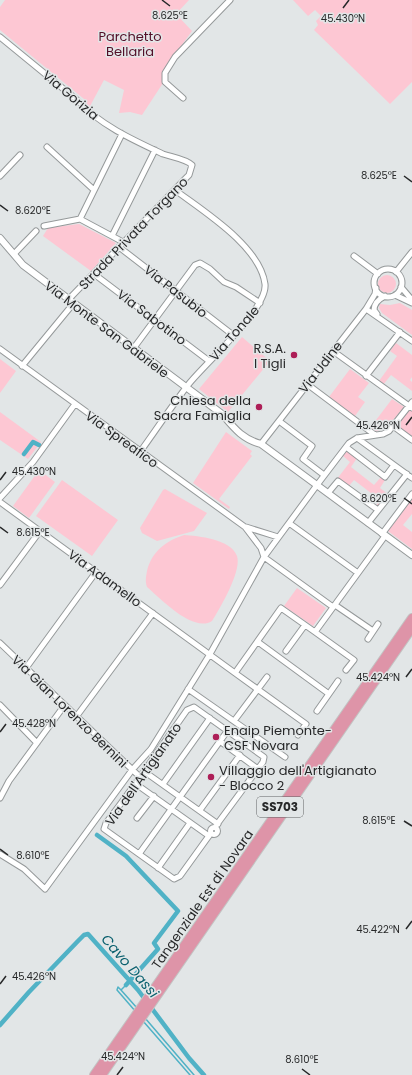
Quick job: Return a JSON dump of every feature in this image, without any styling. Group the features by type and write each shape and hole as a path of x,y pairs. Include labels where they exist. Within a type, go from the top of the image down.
{"highway":[{"name":"Tangenziale Est di Novara","path":"152,999 412,618"},
{"name":"Tangenziale Est di Novara","path":"102,1075 142,1013 412,628"},
{"name":"Tangenziale Est di Novara","path":"94,1075 142,1013"},
{"name":"SS703","path":"90,1075 109,1054"}],"street":[{"path":"183,98 165,82 165,72 175,57 230,0"},
{"name":"Via Gorizia","path":"0,37 77,100 88,112 155,150 191,163"},
{"path":"80,219 121,136 121,132"},
{"path":"47,147 94,190"},
{"path":"112,236 155,150"},
{"path":"0,176 20,154"},
{"name":"Strada Privata Torgano","path":"22,366 94,274 188,175 191,163"},
{"name":"Via Tonale","path":"140,452 186,388 260,303 265,289 265,282 259,268 249,252 231,232 175,190"},
{"path":"44,226 80,219 123,242"},
{"path":"14,254 36,231"},
{"name":"Via Monte San Gabriele","path":"0,238 23,265 133,349 222,414 239,434 250,441 261,444 412,555"},
{"name":"Via Pasubio","path":"120,247 233,335"},
{"path":"396,272 412,252"},
{"path":"354,256 378,274"},
{"path":"133,349 195,265 203,264 224,282 236,287 260,303"},
{"path":"385,296 381,295 376,288 375,281 378,274 389,269 396,272 401,279 401,288 395,295"},
{"name":"Via Sabotino","path":"94,274 210,361"},
{"name":"Via Udine","path":"261,444 366,309 375,294 376,288"},
{"path":"401,288 412,300"},
{"path":"384,320 374,308 380,299 385,296 395,295 412,304"},
{"path":"366,309 384,320 412,341"},
{"path":"366,376 400,332"},
{"name":"Via Spreafico","path":"0,349 245,527 261,548 264,557"},
{"path":"0,854 24,869 45,889 132,770 151,749 210,654 264,557 324,475 346,447 357,438 383,434 394,426 411,406 366,376 333,351"},
{"path":"308,384 375,435"},
{"path":"0,498 33,462 75,404"},
{"path":"279,421 312,446 303,459 324,475"},
{"path":"394,426 412,440"},
{"path":"357,438 412,478"},
{"path":"346,447 385,477 394,465"},
{"path":"368,523 407,474"},
{"path":"328,493 338,481 378,510"},
{"path":"315,632 358,573 412,494"},
{"name":"Via Adamello","path":"0,502 306,724 298,735"},
{"path":"289,523 358,573"},
{"name":"Via Spreafico","path":"245,527 278,537"},
{"path":"0,586 40,531"},
{"path":"264,557 373,632"},
{"path":"26,668 96,572"},
{"path":"234,673 258,642 281,608 354,660 346,670"},
{"path":"76,717 153,612"},
{"path":"368,639 378,624"},
{"path":"286,651 305,625"},
{"path":"258,642 329,694"},
{"name":"Via Gian Lorenzo Bernini","path":"0,643 64,706 141,778"},
{"path":"234,722 267,677"},
{"path":"317,710 338,681"},
{"path":"188,689 285,757"},
{"path":"0,704 37,743"},
{"path":"0,798 9,781 64,706"},
{"name":"Via dell'Artigianato","path":"210,834 178,878 171,878 107,831 104,826 141,778 149,764 190,708 197,708 264,757 258,769"},
{"path":"163,784 210,718"},
{"path":"139,854 221,742 228,730"},
{"path":"136,784 190,823 210,834 217,833 217,825 258,769 221,742"},
{"path":"200,810 240,755"},
{"path":"145,772 200,810 217,825"},
{"path":"137,818 154,796"},
{"path":"158,868 190,823"}],"green space":[{"name":"Parchetto Bellaria","path":"5,0 189,0 176,14 192,31 163,71 163,83 142,115 130,112 119,113 124,90 104,80 89,108 85,106 84,99 0,30 0,7"},
{"path":"293,0 412,0 412,82 390,104 314,30 318,25 316,21 321,16 315,10 308,16"},
{"path":"79,224 116,243 91,271 43,236 48,228"},
{"path":"383,275 391,275 396,280 394,291 391,293 383,293 378,288 378,280"},
{"path":"400,303 412,310 412,335 382,313 379,308 380,304 390,305"},
{"path":"242,337 270,361 228,412 199,389"},
{"path":"396,343 412,355 412,377 410,380 412,382 412,391 391,375 383,385 379,381 397,356 390,351"},
{"path":"0,359 16,371 0,393"},
{"path":"350,369 369,383 358,397 365,402 355,416 329,397"},
{"path":"392,399 404,407 387,427 375,432 370,428"},
{"path":"409,409 412,411 412,437 397,425"},
{"path":"0,412 41,442 40,444 33,440 25,449 28,451 33,444 38,446 28,459 0,440"},
{"path":"226,432 252,451 250,454 252,456 219,499 230,507 229,509 193,483"},
{"path":"347,451 357,458 351,467 374,485 381,477 385,480 380,488 389,495 378,509 375,507 380,500 354,480 348,487 337,479 350,462 343,456"},
{"path":"39,470 55,482 29,518 13,506"},
{"path":"62,480 118,520 92,556 36,516"},
{"path":"165,489 207,513 194,531 157,541 142,533 140,528"},
{"path":"412,499 412,514 403,525 412,532 412,549 388,531"},
{"path":"184,535 197,536 221,542 234,550 237,556 238,563 233,580 212,621 204,623 187,619 169,606 146,585 149,564 156,552 171,540"},
{"path":"297,588 326,608 313,626 284,606"}],"waterway":[{"path":"24,454 33,442 39,445"},
{"path":"97,835 126,856 178,911 154,943 158,949 126,985"},
{"name":"Cavo Dassi","path":"0,1025 29,992 78,941 84,935 88,934 138,990 189,1058 204,1075"},
{"path":"126,985 121,990 118,987 117,990 136,1012"},
{"path":"121,990 137,1008"},
{"path":"145,1018 194,1075"},
{"path":"143,1021 190,1075"}],"place":[{"name":"R.S.A. I Tigli","path":"294,355"},
{"name":"Chiesa della Sacra Famiglia","path":"259,407"},
{"name":"Enaip Piemonte- CSF Novara","path":"216,737"},
{"name":"Villaggio dell'Artigianato - Blocco 2","path":"211,777"}]}
